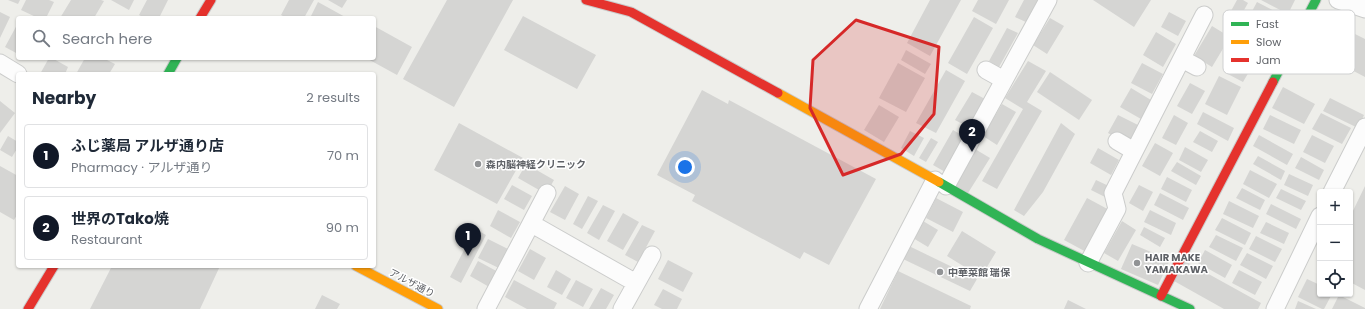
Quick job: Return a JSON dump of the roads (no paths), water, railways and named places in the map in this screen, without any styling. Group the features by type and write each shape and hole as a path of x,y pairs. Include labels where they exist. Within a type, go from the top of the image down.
{"street":[{"path":"201,16 211,0"},
{"path":"586,0 631,12 1038,239 1190,309"},
{"path":"868,309 940,183 1004,80 1048,0"},
{"path":"1311,10 1316,0"},
{"path":"1338,0 1365,9"},
{"path":"1088,262 1117,209 1113,193 1204,15"},
{"path":"1182,59 1197,67"},
{"path":"169,72 176,60"},
{"path":"0,62 16,73"},
{"path":"986,70 1004,80"},
{"path":"1161,296 1277,74"},
{"path":"1334,189 1365,128"},
{"path":"1117,141 1134,151"},
{"path":"486,309 547,194"},
{"path":"1275,309 1317,222"},
{"path":"532,224 636,283"},
{"path":"622,309 652,255"},
{"path":"28,309 53,268"},
{"name":"アルザ通り","path":"360,268 438,309"}],"place":[{"name":"世界のTako焼","path":"972,152"},
{"name":"森内脳神経クリニック","path":"478,164"},
{"name":"ふじ薬局 アルザ通り店","path":"468,256"},
{"name":"HAIR MAKE YAMAKAWA","path":"1137,263"},
{"name":"中華菜館 瑞保","path":"940,272"}]}
